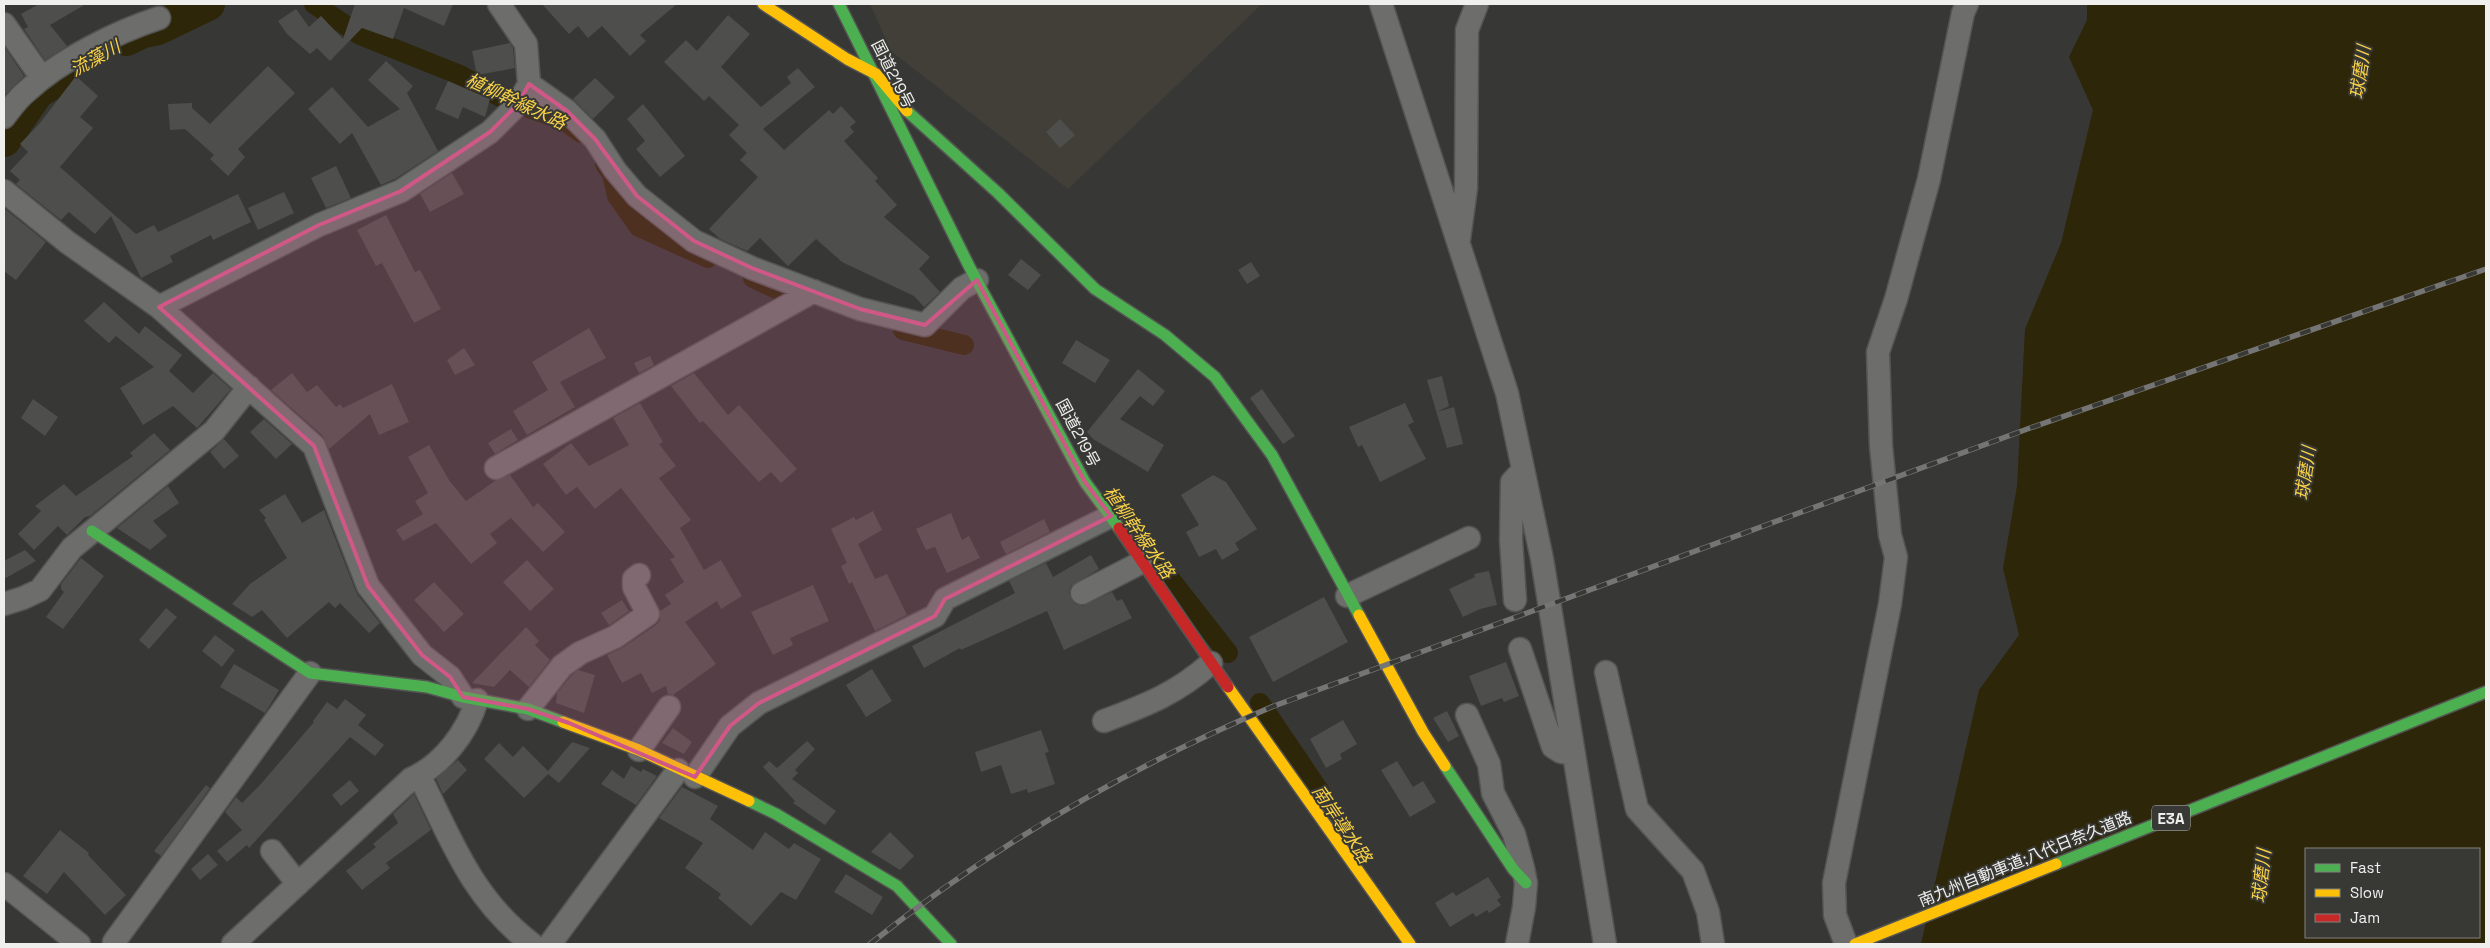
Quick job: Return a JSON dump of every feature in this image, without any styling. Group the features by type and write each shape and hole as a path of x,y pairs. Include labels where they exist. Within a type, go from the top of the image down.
{"main road":[{"path":"763,4 847,59 876,74 924,129 998,193 1095,289 1165,335 1215,377 1272,455 1347,596 1423,732 1513,870 1526,883"},
{"name":"国道219号","path":"839,4 876,74 977,280 1085,482 1144,561 1211,663 1410,944"},
{"path":"92,531 310,674 427,687 470,699 528,709 639,750 776,814 897,886 951,944"},
{"name":"南九州自動車道;八代日奈久道路","path":"1855,944 2486,692"}],"street":[{"path":"159,307 319,225 401,191 490,132 518,104 529,84 526,44 499,4"},
{"path":"1381,4 1507,393 1542,558 1605,944"},
{"path":"1458,245 1466,188 1467,30 1477,4"},
{"path":"1846,944 1835,915 1834,883 1890,604 1896,557 1890,535 1881,446 1878,352 1896,300 1929,179 1962,13 1967,4"},
{"path":"4,117 25,92 42,78 119,32 159,18"},
{"path":"4,24 42,78"},
{"path":"529,84 567,111 596,139 615,170 637,196 694,241 752,268 860,309 925,325 962,288 977,280"},
{"path":"4,191 67,242 159,307 314,446 368,586 422,655 450,677 470,699 464,731 451,748 419,775 411,779 234,944"},
{"path":"496,468 814,291"},
{"path":"4,604 40,590 72,548 214,431 249,387"},
{"path":"1515,600 1511,540 1512,482 1523,470"},
{"path":"550,944 687,774 730,726 760,703 935,616 945,599 1111,516"},
{"path":"1347,596 1469,538"},
{"path":"1082,593 1144,561"},
{"path":"528,709 562,666 580,653 615,637 648,614 634,587 634,579 639,575"},
{"path":"1520,649 1553,747 1561,752 1574,754"},
{"path":"1104,721 1161,699 1194,678 1211,663"},
{"path":"1606,672 1637,810 1693,871 1708,912 1713,944"},
{"path":"114,942 310,674"},
{"path":"639,750 669,707"},
{"path":"1467,715 1490,764 1493,793 1514,834 1526,883 1524,907 1517,944"},
{"path":"419,775 454,851 479,890 520,935 532,944"},
{"path":"272,851 298,884"},
{"path":"4,884 79,944"}],"highlighted area":[{"path":"529,84 567,111 595,139 637,196 694,241 752,268 860,309 925,325 977,280 1085,482 1111,516 945,599 935,616 759,703 730,726 695,777 569,723 528,709 463,697 450,677 422,655 368,586 314,446 159,307 319,225 401,191 490,132 518,104"}],"shaded area":[{"path":"870,4 1262,4 1068,189 891,51"}],"water":[{"name":"球磨川","path":"2087,4 2486,4 2486,944 1921,944 1979,690 2019,635 2003,568 2017,486 2025,329 2061,243 2093,110 2069,57 2087,20"}],"building":[{"path":"39,4 86,4 50,25 67,46 45,60 24,29 28,27 21,14"},
{"path":"355,4 453,4 444,26 404,8 393,39 362,28 330,61 317,48 310,54 287,34 278,21 296,9 309,27 321,16 343,39"},
{"path":"542,4 677,4 640,35 646,41 630,56 602,26 588,38 578,26 569,34"},
{"path":"728,15 750,34 721,67 761,107 791,83 787,77 798,68 815,87 763,129 784,150 829,110 833,114 841,106 856,122 850,127 854,132 844,141 878,178 875,181 897,205 884,217 930,257 919,269 940,292 924,307 914,296 842,262 816,239 788,266 760,238 747,251 720,239 709,229 758,177 740,160 747,153 729,135 739,125 709,96 704,101 664,62 686,40 697,51"},
{"path":"510,43 513,48 515,68 477,75 472,51"},
{"path":"4,46 24,76 4,96"},
{"path":"386,61 413,86 407,93 438,151 395,179 381,185 352,133 340,144 308,109 332,87 368,127 400,109 368,80"},
{"path":"268,66 295,93 238,149 245,157 228,176 210,159 214,155 185,129 170,130 168,104 192,103 192,108 210,124"},
{"path":"76,76 98,96 80,117 93,128 60,167 136,234 154,225 158,232 238,194 251,222 213,240 211,235 170,256 173,262 141,278 111,216 95,234 69,212 61,220 16,184 20,180 10,171 28,152 20,144 40,123"},
{"path":"595,78 615,97 593,119 573,99"},
{"path":"448,81 490,99 485,117 463,107 458,119 435,109"},
{"path":"643,104 685,156 660,177 636,149 645,141 627,119"},
{"path":"1060,119 1075,135 1060,148 1046,132"},
{"path":"336,166 351,198 326,208 311,178"},
{"path":"452,173 464,194 430,212 420,194"},
{"path":"284,192 294,213 258,230 248,208"},
{"path":"4,208 46,242 16,280 4,271"},
{"path":"386,215 415,272 420,270 441,309 414,323 382,263 376,266 357,230"},
{"path":"1021,259 1041,275 1028,290 1008,275"},
{"path":"1251,262 1260,276 1247,284 1238,270"},
{"path":"104,302 139,334 145,326 182,355 169,371 193,393 213,373 231,389 197,428 173,406 143,425 120,388 154,367 116,336 109,343 84,321"},
{"path":"589,328 606,358 560,382 575,407 527,435 513,411 548,390 532,362"},
{"path":"1076,340 1110,360 1095,383 1062,363"},
{"path":"464,348 475,365 455,375 447,360"},
{"path":"650,356 654,365 639,373 634,363"},
{"path":"1138,369 1165,391 1153,406 1140,396 1120,419 1164,445 1148,472 1093,439 1087,432"},
{"path":"292,373 307,392 317,385 336,407 340,404 343,408 392,384 409,422 379,435 370,414 329,449 323,436 271,390"},
{"path":"694,373 728,415 739,405 797,469 781,483 771,472 759,482 703,421 700,423 671,386"},
{"path":"1442,376 1449,406 1437,412 1454,407 1463,444 1447,448 1427,380"},
{"path":"1262,389 1295,436 1283,444 1250,398"},
{"path":"33,399 58,417 45,436 21,418"},
{"path":"640,403 663,442 659,444 676,466 659,478 691,520 680,528 704,570 721,560 742,596 721,609 717,601 685,622 716,664 673,695 668,694 666,686 652,693 641,673 622,683 607,655 622,648 656,625 660,620 660,611 671,604 665,595 684,582 670,559 675,557 621,488 595,509 577,487 566,495 543,464 571,443 589,466 629,445 613,418"},
{"path":"1405,403 1414,422 1408,425 1426,459 1380,482 1362,445 1358,447 1349,427"},
{"path":"264,419 292,444 276,459 250,432"},
{"path":"511,429 518,440 495,454 488,443"},
{"path":"154,433 170,450 90,516 85,517 67,535 58,526 34,550 18,534 41,511 35,506 64,484 76,496 133,456 130,453"},
{"path":"224,439 239,456 224,469 210,452"},
{"path":"429,445 449,480 466,501 495,481 510,475 533,507 538,503 565,532 543,552 511,518 490,534 497,543 471,564 436,523 403,541 396,530 423,514 415,501 428,493 408,457"},
{"path":"1213,475 1226,482 1257,529 1235,543 1239,550 1222,560 1216,549 1199,557 1186,532 1199,525 1181,495"},
{"path":"168,486 179,503 153,521 167,536 150,550 117,528"},
{"path":"285,494 302,523 324,510 357,594 380,623 369,633 340,603 335,608 329,602 287,638 262,610 252,617 232,604 250,584 287,558 264,520 266,518 259,510"},
{"path":"873,511 882,530 858,544 875,579 887,574 907,615 875,631 852,582 849,584 841,566 847,563 831,529 854,517 856,520"},
{"path":"951,513 962,540 969,536 980,558 947,573 935,547 926,550 916,529"},
{"path":"1044,519 1050,532 1006,554 1000,542"},
{"path":"25,550 36,561 4,579 4,561"},
{"path":"1091,555 1099,569 1071,586 1069,593 1071,599 1075,604 1082,606 1112,592 1117,601 1122,599 1132,618 1064,650 1047,611 961,650 960,648 924,668 912,646 1015,593 1009,581 1046,563 1053,577"},
{"path":"81,558 104,576 63,629 46,617 64,592 61,589 61,584"},
{"path":"527,560 554,589 530,611 503,582"},
{"path":"1489,571 1497,605 1480,609 1463,617 1449,589 1475,577 1474,574"},
{"path":"434,582 464,614 444,632 414,600"},
{"path":"813,585 829,621 790,638 793,645 773,655 751,612"},
{"path":"1324,597 1348,642 1273,682 1249,637"},
{"path":"622,600 629,611 609,625 601,613"},
{"path":"166,608 177,617 149,649 139,640"},
{"path":"526,627 539,641 535,645 550,660 529,687 510,670 494,687 472,683"},
{"path":"215,635 235,650 222,667 202,651"},
{"path":"1506,662 1519,696 1504,702 1502,698 1481,706 1469,676"},
{"path":"234,664 279,690 265,713 220,687"},
{"path":"872,669 892,701 866,717 846,685"},
{"path":"578,670 595,675 584,713 556,703 557,693"},
{"path":"345,699 366,715 358,725 384,745 375,756 350,737 249,848 247,845 227,862 217,851 242,830 225,812 236,797 242,803 260,785 314,722 327,702 337,709"},
{"path":"1447,711 1459,736 1448,742 1433,718"},
{"path":"1343,720 1357,744 1340,754 1342,759 1326,768 1310,739"},
{"path":"673,728 692,742 684,754 662,743"},
{"path":"1041,730 1049,752 1045,753 1055,784 1028,793 1027,789 1011,794 1001,765 981,772 975,752"},
{"path":"807,741 815,749 795,770 798,773 792,779 836,811 825,825 793,803 795,801 763,767 769,761 777,768"},
{"path":"572,742 590,748 559,783 548,774 524,798 484,759 499,743 513,757 523,746 548,771"},
{"path":"458,760 467,770 443,794 436,779"},
{"path":"1397,761 1413,787 1423,781 1436,802 1410,817 1381,770"},
{"path":"631,766 641,772 643,769 657,776 636,805 601,784 612,770 624,779"},
{"path":"350,780 359,791 341,806 332,795"},
{"path":"206,785 210,788 161,856 154,851"},
{"path":"682,787 718,806 710,819 753,850 765,832 789,849 794,843 821,859 796,900 781,892 751,926 718,898 721,894 685,868 703,843 659,818"},
{"path":"414,794 431,830 386,863 390,868 362,890 346,871 376,847 373,844 398,823 393,814"},
{"path":"60,830 89,853 88,855 126,895 105,915 64,872 47,894 23,876"},
{"path":"890,832 914,856 900,870 871,852"},
{"path":"208,854 218,865 200,880 191,869"},
{"path":"846,874 883,897 872,915 834,892"},
{"path":"1488,877 1501,897 1497,900 1501,905 1489,913 1487,910 1476,917 1473,913 1450,927 1435,903 1453,892 1456,896"}],"waterway":[{"name":"流藻川","path":"126,39 143,31 158,28 208,4"},
{"name":"植柳幹線水路","path":"314,4 360,35 460,75 506,100 563,120 581,133"},
{"name":"流藻川","path":"4,140 37,92 61,77"},
{"name":"植柳幹線水路","path":"605,164 612,174 617,196 639,227 708,258"},
{"name":"植柳幹線水路","path":"753,278 785,293"},
{"name":"植柳幹線水路","path":"903,330 964,345"},
{"name":"植柳幹線水路","path":"1163,570 1228,653"},
{"name":"南岸導水路","path":"1260,703 1320,792"}],"railway":[{"path":"870,944 965,873 1064,811 1166,755 1274,706 2030,428 2486,269"}],"traffic: fast":[{"path":"839,4 969,266 1085,482 1119,528"},
{"path":"907,111 998,193 1095,289 1165,335 1215,377 1272,455 1359,615"},
{"path":"92,531 310,673 427,687 463,697 528,709 563,722"},
{"path":"2056,864 2486,692"},
{"path":"1445,766 1513,869 1526,883"},
{"path":"749,801 776,814 897,886 951,944"}],"traffic: slow":[{"path":"763,4 847,59 876,74 907,111"},
{"path":"1359,615 1423,732 1445,766"},
{"path":"1228,687 1410,944"},
{"path":"563,722 639,750 749,801"},
{"path":"1855,944 2056,864"}],"traffic: jam":[{"path":"1119,528 1228,687"}]}
